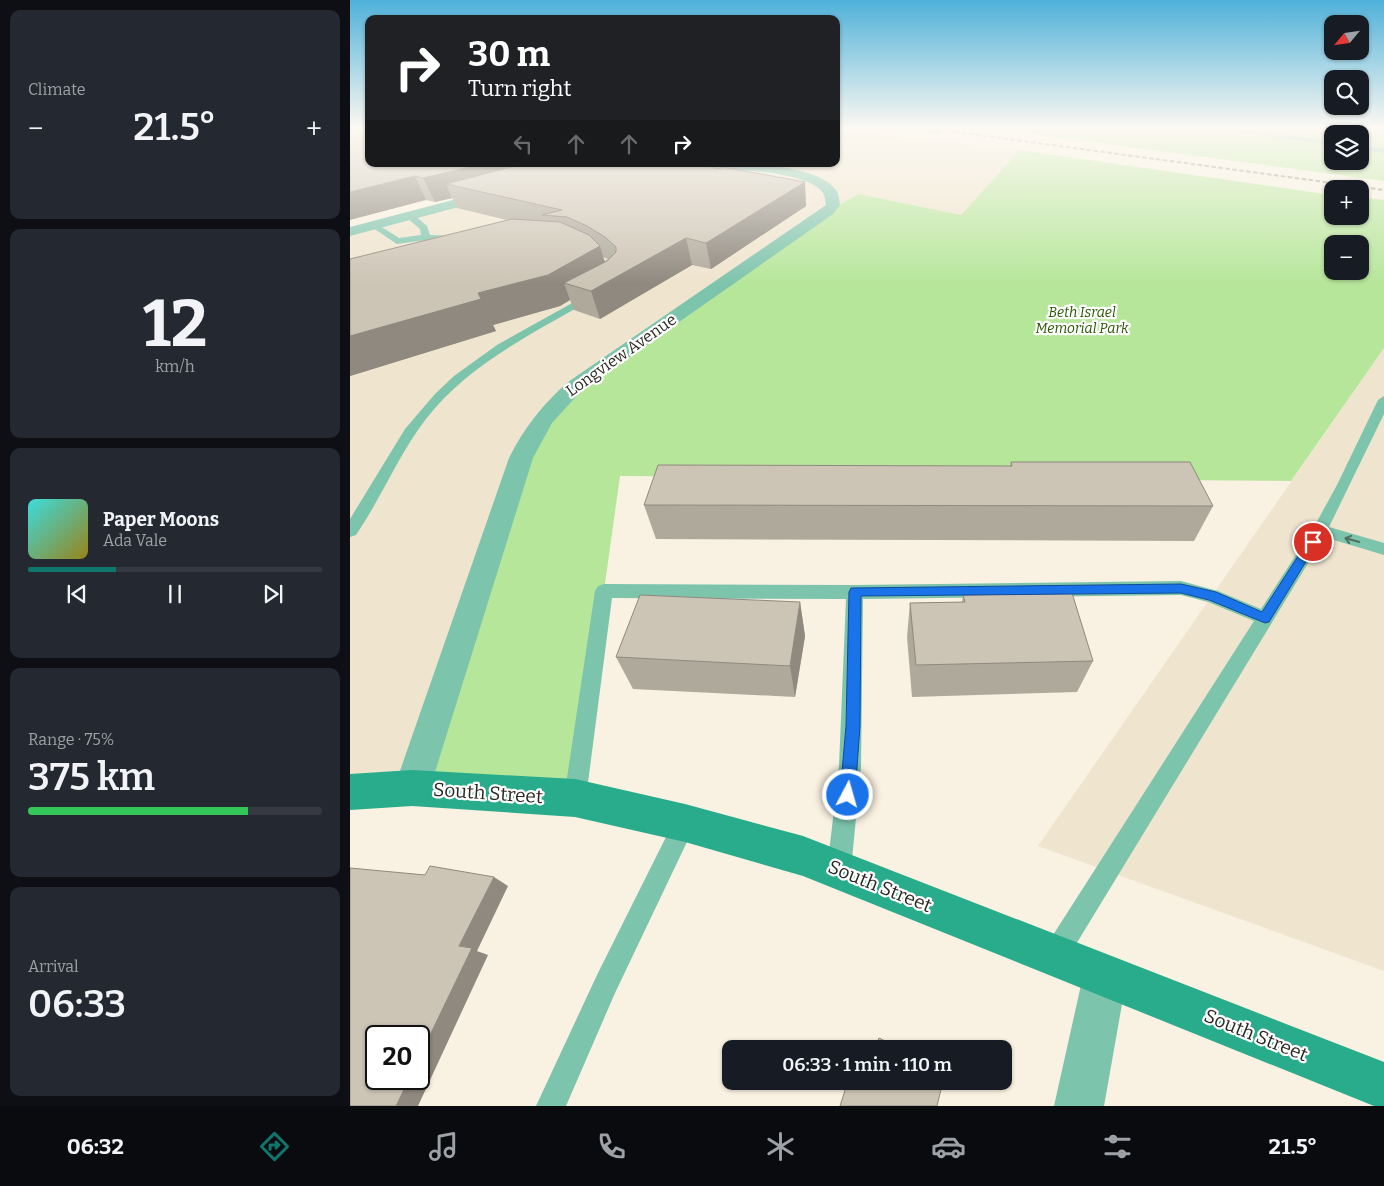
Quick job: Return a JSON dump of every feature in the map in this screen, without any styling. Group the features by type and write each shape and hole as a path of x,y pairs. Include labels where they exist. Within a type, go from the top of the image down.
{"main road":[{"name":"South Street","path":"350,792 412,788 575,798 685,823 803,856 1384,1086"}],"street":[{"name":"Longview Avenue","path":"412,788 521,458 538,423 575,386 828,211 833,205 834,200 830,191 815,181"},
{"path":"350,232 501,191"},
{"path":"1079,1106 1105,976"}],"lane":[{"path":"410,216 424,228 426,237"},
{"path":"374,226 397,242 426,237 469,239"},
{"path":"350,531 362,515 422,416 441,395 481,364 530,331 604,288"},
{"path":"1055,955 1320,530 1382,411"},
{"path":"1320,530 1384,549"},
{"path":"575,798 604,591 855,592 1181,588 1212,596 1265,618"},
{"path":"839,870 850,766 855,592"},
{"path":"550,1106 606,984 685,823"}],"shaded area":[{"path":"543,181 992,181 961,215 859,194 575,386 412,788 350,792 350,232"},
{"path":"1384,348 1384,971 1038,846"}],"green space":[{"name":"Beth Israel Memorial Park","path":"992,181 1232,181 1324,194 1324,225 1369,225 1369,198 1384,200 1384,348 1291,481 620,476 575,798 412,788 521,458 553,406 828,211 859,194 961,215"}],"building":[{"path":"350,181 396,181 350,192"},
{"path":"459,181 805,182 706,243 686,238 591,291 564,283 607,261 616,252 616,247 605,237 567,217 542,215 562,210 446,184"},
{"path":"512,219 560,222 589,235 600,246 548,275 478,293 481,299 350,336 350,259"},
{"path":"1011,462 1190,462 1213,506 644,505 658,465 1012,466"},
{"path":"1072,593 1093,661 916,665 910,603 965,602 963,595"},
{"path":"640,595 800,602 790,666 616,657"},
{"path":"430,866 494,877 459,946 472,948 430,1035 430,1025 365,1025 365,1090 404,1090 396,1106 350,1106 350,868 425,875"},
{"path":"845,1090 941,1090 937,1106 840,1106"}],"railway":[{"path":"1315,181 1384,190"}],"route":[{"path":"848,795 853,726 855,592 1181,588 1212,596 1265,618 1313,542"}]}
